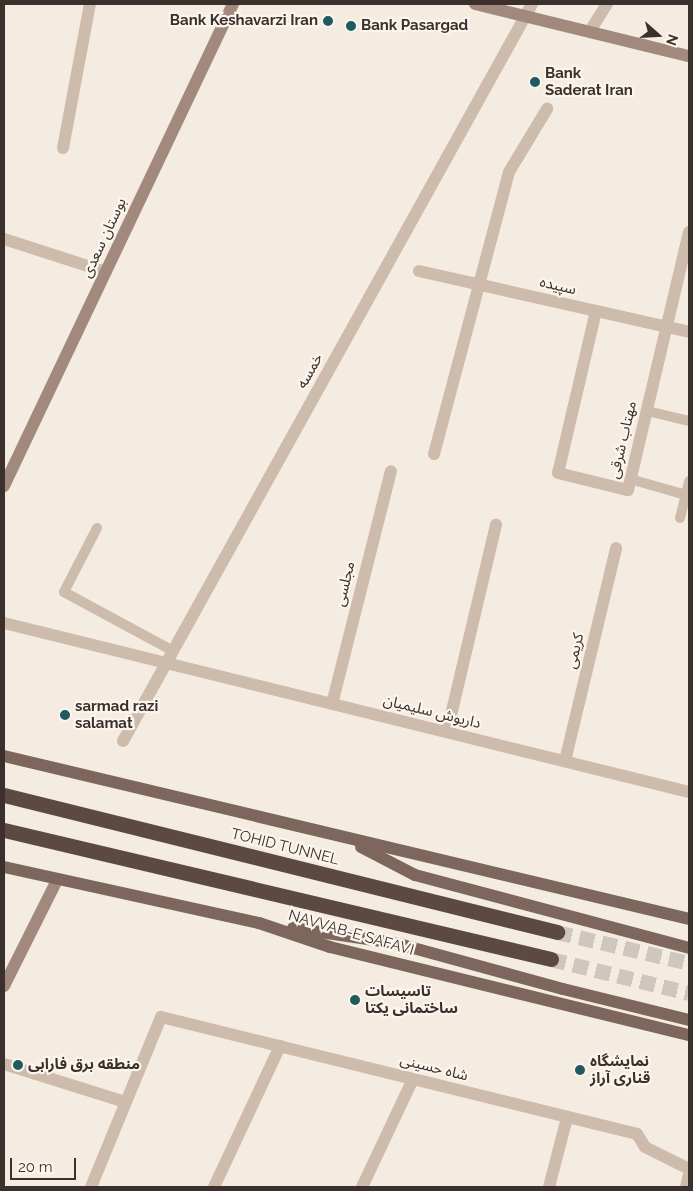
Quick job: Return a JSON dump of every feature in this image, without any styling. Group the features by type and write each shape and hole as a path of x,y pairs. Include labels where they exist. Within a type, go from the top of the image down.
{"highway":[{"name":"TOHID TUNNEL","path":"4,795 557,932"},
{"path":"4,830 551,959"}],"main road":[{"path":"4,756 348,840 689,919"},
{"path":"348,840 415,875 689,948"},
{"name":"NAVVAB-E SAFAVI","path":"4,867 259,923 330,947 689,1035"},
{"path":"259,923 395,943 563,989 689,1020"}],"street":[{"path":"62,148 90,4"},
{"name":"بوستان سعدی","path":"4,486 233,4"},
{"path":"475,4 689,56"},
{"name":"خمسه","path":"123,741 532,4"},
{"path":"590,31 607,4"},
{"path":"434,454 481,285 509,172 547,108"},
{"name":"مهتاب شرقی","path":"596,311 558,473 628,490 689,232"},
{"path":"4,239 106,272"},
{"name":"سپیده","path":"419,271 689,332"},
{"name":"مجلسی","path":"332,704 391,471"},
{"path":"448,732 496,525"},
{"name":"کریمی","path":"565,761 616,548"},
{"name":"داریوش سلیمیان","path":"4,624 689,792"},
{"path":"4,986 57,880"},
{"name":"شاه حسینی","path":"125,1102 161,1016 637,1134 645,1147 689,1169"},
{"path":"214,1187 280,1046"},
{"path":"4,1064 125,1102 90,1187"},
{"path":"362,1187 413,1079"},
{"path":"549,1187 567,1118"},
{"path":"686,1187 689,1174"}],"lane":[{"path":"647,411 689,421"},
{"path":"630,480 686,495"},
{"path":"680,518 689,481"},
{"path":"97,528 64,592 173,651"}],"tunnel":[{"path":"557,932 689,963"},
{"path":"551,959 689,993"}],"place":[{"name":"Bank Keshavarzi Iran","path":"328,21"},
{"name":"Bank Pasargad","path":"351,26"},
{"name":"Bank Saderat Iran","path":"535,82"},
{"name":"sarmad razi salamat","path":"65,715"},
{"name":"تاسیسات ساختمانی یکتا","path":"355,1000"},
{"name":"منطقه برق فارابی","path":"18,1065"},
{"name":"نمایشگاه قناری آراز","path":"580,1070"}]}
